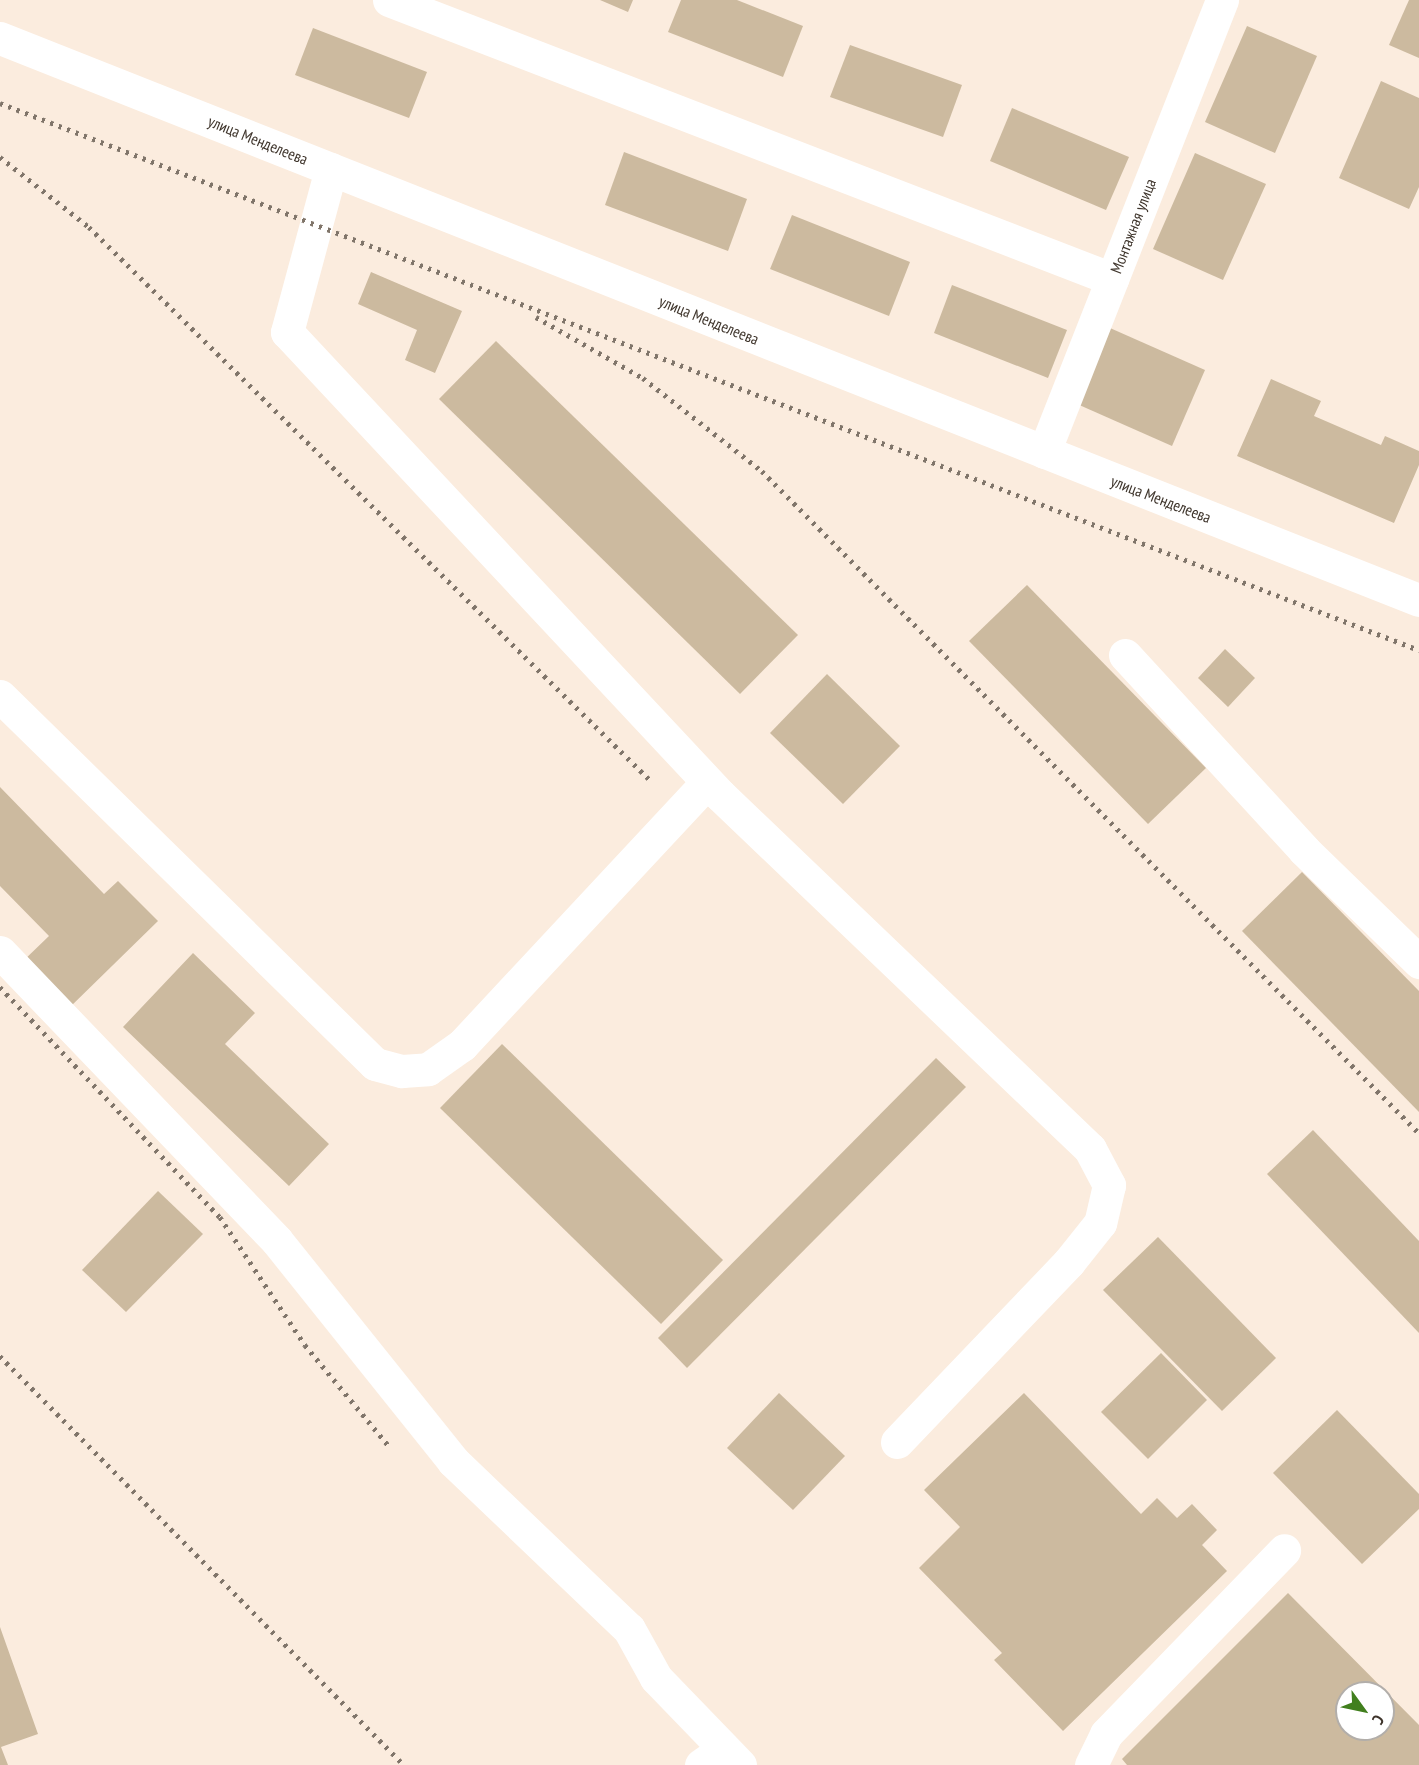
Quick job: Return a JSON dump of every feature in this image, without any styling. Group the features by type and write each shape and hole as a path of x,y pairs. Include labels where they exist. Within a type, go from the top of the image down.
{"street":[{"path":"389,0 1112,279"},
{"name":"Монтажная улица","path":"1044,452 1222,0"},
{"name":"улица Менделеева","path":"0,38 1419,600"},
{"path":"331,169 287,332 707,782 1090,1149 1109,1185 1100,1223 1069,1262 897,1442"},
{"path":"1125,655 1304,850 1419,962"},
{"path":"0,696 375,1064 402,1071 429,1069 462,1045 707,782"},
{"path":"0,952 277,1241 453,1461 630,1629 656,1678 722,1760"},
{"path":"1091,1765 1106,1734 1284,1550"}],"building":[{"path":"600,0 633,0 628,12"},
{"path":"681,0 737,0 803,26 783,77 668,32"},
{"path":"1409,0 1419,0 1419,58 1389,45"},
{"path":"1247,26 1317,56 1275,153 1205,122"},
{"path":"313,28 427,72 409,118 295,75"},
{"path":"850,45 962,85 943,137 830,97"},
{"path":"1381,81 1419,98 1419,187 1409,209 1339,178"},
{"path":"1012,108 1129,157 1106,210 990,161"},
{"path":"624,152 747,199 728,251 605,205"},
{"path":"1195,153 1266,184 1223,280 1153,249"},
{"path":"792,215 910,262 889,316 770,269"},
{"path":"371,272 462,311 435,373 405,360 417,330 358,304"},
{"path":"952,285 1067,330 1048,378 934,333"},
{"path":"1110,328 1205,370 1172,446 1077,404"},
{"path":"496,341 798,635 740,694 439,399"},
{"path":"1271,379 1321,401 1314,416 1381,445 1385,436 1419,451 1419,465 1394,523 1237,456"},
{"path":"1027,585 1206,768 1148,824 969,641"},
{"path":"1225,649 1255,678 1228,707 1198,678"},
{"path":"827,674 900,746 843,804 770,733"},
{"path":"0,787 104,894 118,881 158,921 67,1010 21,963 49,936 0,886"},
{"path":"1302,872 1419,991 1419,1112 1242,931"},
{"path":"193,953 255,1013 225,1044 329,1144 289,1186 123,1027"},
{"path":"502,1044 723,1260 661,1324 440,1108"},
{"path":"936,1058 966,1087 687,1368 658,1338"},
{"path":"1313,1130 1419,1241 1419,1333 1267,1174"},
{"path":"158,1191 203,1234 126,1312 82,1270"},
{"path":"1158,1237 1276,1358 1222,1411 1103,1290"},
{"path":"1161,1353 1207,1400 1148,1459 1101,1412"},
{"path":"779,1393 845,1456 793,1510 727,1448"},
{"path":"1024,1393 1141,1514 1157,1498 1177,1518 1192,1504 1217,1530 1202,1545 1227,1571 1063,1731 994,1660 1002,1653 919,1568 960,1527 924,1490"},
{"path":"1337,1410 1419,1494 1419,1509 1362,1564 1273,1473"},
{"path":"1288,1593 1375,1681 1335,1681 1335,1741 1395,1741 1395,1701 1419,1725 1419,1765 1127,1765 1122,1759"},
{"path":"0,1627 38,1734 1,1747 8,1765 0,1765"}],"railway":[{"path":"0,103 1419,650"},
{"path":"0,157 89,227 651,781"},
{"path":"536,317 643,378 762,471 1419,1133"},
{"path":"0,987 220,1217 305,1345 388,1445"},
{"path":"0,1356 404,1765"}]}
